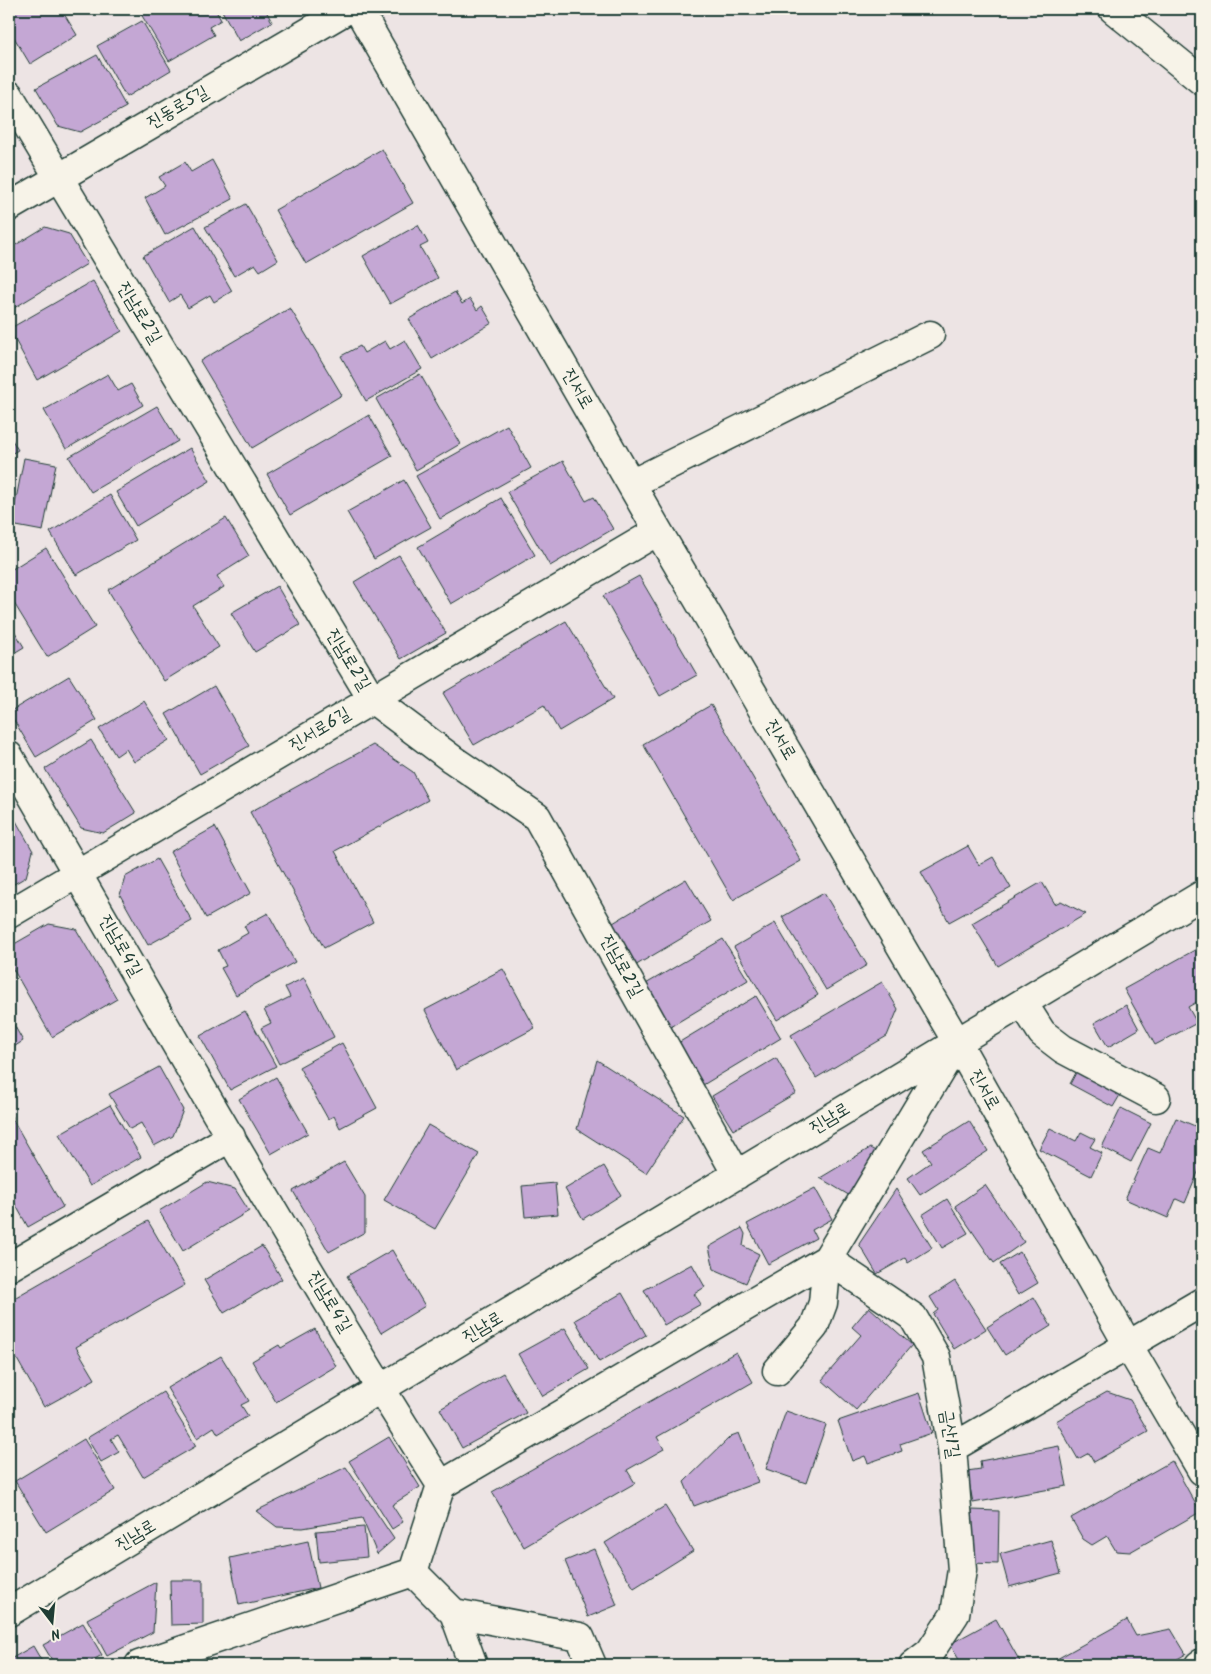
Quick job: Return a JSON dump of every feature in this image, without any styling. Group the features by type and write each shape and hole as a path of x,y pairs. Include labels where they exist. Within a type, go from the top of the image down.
{"street":[{"name":"진동로5길","path":"9,208 348,9"},
{"name":"진서로","path":"358,9 658,531 957,1042 1128,1345 1202,1471"},
{"path":"1113,9 1202,81"},
{"name":"진남로2길","path":"9,95 57,179 372,699 452,759 536,817 738,1175"},
{"path":"631,484 930,335"},
{"name":"진서로6길","path":"9,914 658,531"},
{"name":"진남로4길","path":"9,756 230,1137 381,1390 441,1485"},
{"name":"진남로","path":"9,1612 1202,896"},
{"path":"1023,1003 1042,1033 1063,1049 1156,1098"},
{"name":"진남로","path":"441,1485 827,1259 957,1042"},
{"path":"9,1266 230,1137"},
{"path":"778,1371 814,1327 824,1303 827,1259"},
{"name":"금산1길","path":"827,1259 913,1317 936,1357 952,1448 962,1570 956,1614 927,1661"},
{"path":"952,1448 1202,1302"},
{"path":"413,1572 441,1485"},
{"path":"413,1572 454,1612 474,1665"},
{"path":"139,1665 413,1572"},
{"path":"454,1612 580,1637 592,1665"}],"building":[{"path":"9,9 61,9 77,35 30,64 9,29"},
{"path":"138,9 215,9 221,20 209,27 214,35 169,61"},
{"path":"221,9 265,9 272,22 239,41"},
{"path":"142,21 171,70 126,97 97,46"},
{"path":"97,55 126,107 80,132 58,126 36,88"},
{"path":"382,149 413,203 306,264 275,210"},
{"path":"212,160 233,199 165,235 145,198 165,186 159,177 185,162 191,172"},
{"path":"246,204 278,260 260,271 255,264 234,276 205,227"},
{"path":"418,225 428,243 420,247 438,278 390,304 363,256"},
{"path":"195,226 232,291 214,302 210,295 188,308 180,295 169,302 143,256"},
{"path":"45,227 69,234 87,264 9,311 9,249"},
{"path":"93,281 122,331 37,380 9,329"},
{"path":"455,292 462,304 470,299 477,310 482,306 492,323 432,359 409,319"},
{"path":"290,308 342,395 252,448 200,361"},
{"path":"405,340 422,369 366,401 341,356 360,346 364,353 385,341 390,349"},
{"path":"108,374 118,391 131,384 143,405 66,449 44,410"},
{"path":"420,374 460,444 416,470 376,399"},
{"path":"157,406 178,441 91,492 69,457"},
{"path":"369,415 392,456 290,515 267,474"},
{"path":"507,425 531,468 440,519 416,476"},
{"path":"9,435 18,450 9,455"},
{"path":"190,448 210,481 136,526 116,492"},
{"path":"24,458 56,464 43,531 11,525"},
{"path":"563,461 586,501 594,497 613,529 550,566 507,492"},
{"path":"404,480 431,527 374,559 347,512"},
{"path":"110,495 136,540 76,575 50,532"},
{"path":"501,498 535,555 451,604 418,547"},
{"path":"226,518 249,556 217,576 224,587 193,606 219,647 164,681 108,590"},
{"path":"46,548 95,627 47,657 9,595 9,571"},
{"path":"399,555 446,633 401,659 354,582"},
{"path":"639,576 697,675 660,696 603,596"},
{"path":"277,586 300,625 255,652 231,613"},
{"path":"566,621 613,699 559,731 544,705 474,745 443,693"},
{"path":"9,622 24,647 9,656"},
{"path":"69,676 97,720 36,757 9,712"},
{"path":"214,686 249,746 200,774 166,714"},
{"path":"144,701 169,740 134,762 126,749 116,756 99,729"},
{"path":"711,705 801,861 733,900 643,744"},
{"path":"91,740 136,813 103,833 81,828 45,769"},
{"path":"373,745 413,772 428,800 335,851 373,922 324,948 250,812"},
{"path":"16,821 33,851 26,877 9,887 9,826"},
{"path":"215,827 251,893 206,918 170,852"},
{"path":"968,846 979,865 993,857 1011,888 949,922 921,872"},
{"path":"157,859 192,921 148,945 120,895 125,877"},
{"path":"686,879 711,921 633,967 608,926"},
{"path":"1042,882 1055,904 1061,901 1086,914 998,966 972,923"},
{"path":"824,893 867,965 826,990 782,917"},
{"path":"268,913 295,962 236,995 221,968 226,966 218,950 248,933 244,926"},
{"path":"775,923 818,995 777,1020 734,947"},
{"path":"49,924 76,929 117,999 52,1037 9,962 9,947"},
{"path":"723,939 748,980 670,1027 644,985"},
{"path":"1202,946 1202,999 1188,1007 1197,1023 1155,1045 1124,989"},
{"path":"503,969 535,1028 456,1070 425,1010"},
{"path":"304,978 334,1037 279,1064 261,1028 271,1023 264,1010 290,997 285,987"},
{"path":"882,982 898,1009 887,1036 816,1078 791,1035"},
{"path":"756,996 781,1038 703,1085 678,1043"},
{"path":"1126,1005 1139,1029 1108,1047 1094,1023"},
{"path":"245,1011 276,1066 230,1090 200,1036"},
{"path":"9,1016 23,1041 9,1050"},
{"path":"342,1043 377,1108 340,1128 334,1116 328,1119 299,1067"},
{"path":"776,1058 796,1093 733,1130 712,1096"},
{"path":"597,1060 684,1116 646,1173 577,1129"},
{"path":"159,1067 183,1110 173,1136 154,1146 141,1123 130,1129 109,1094"},
{"path":"1079,1067 1123,1090 1113,1107 1070,1084"},
{"path":"276,1077 308,1133 271,1154 239,1099"},
{"path":"110,1105 141,1157 90,1186 59,1134"},
{"path":"1121,1108 1151,1123 1131,1162 1102,1147"},
{"path":"9,1113 63,1207 28,1227 9,1193"},
{"path":"1176,1118 1202,1129 1202,1163 1185,1203 1176,1199 1168,1218 1125,1199 1148,1148 1160,1153"},
{"path":"969,1121 988,1151 920,1195 908,1178 931,1162 923,1150"},
{"path":"428,1125 479,1154 435,1229 384,1200"},
{"path":"1050,1128 1076,1141 1081,1132 1095,1139 1090,1147 1102,1153 1091,1176 1039,1149"},
{"path":"870,1148 881,1154 852,1197 820,1178"},
{"path":"344,1162 365,1197 365,1232 329,1252 293,1191"},
{"path":"604,1166 621,1195 583,1219 565,1189"},
{"path":"207,1182 235,1189 249,1211 183,1251 159,1211"},
{"path":"555,1183 558,1214 525,1217 522,1186"},
{"path":"985,1185 1024,1242 994,1263 955,1206"},
{"path":"815,1188 832,1219 812,1230 816,1238 768,1264 747,1224"},
{"path":"896,1189 932,1248 908,1263 905,1258 877,1274 859,1244"},
{"path":"947,1199 968,1233 942,1248 922,1215"},
{"path":"148,1221 185,1285 76,1347 95,1379 44,1407 9,1345 9,1301"},
{"path":"742,1228 745,1234 743,1246 759,1254 746,1283 714,1269 709,1247"},
{"path":"262,1246 282,1279 224,1313 204,1280"},
{"path":"392,1250 425,1306 381,1333 347,1276"},
{"path":"1020,1252 1038,1283 1018,1295 1000,1264"},
{"path":"692,1264 705,1287 694,1294 701,1304 664,1325 644,1290"},
{"path":"955,1281 986,1329 954,1349 933,1314 938,1310 930,1297"},
{"path":"622,1293 646,1335 599,1362 575,1320"},
{"path":"1034,1297 1051,1326 1005,1355 987,1327"},
{"path":"869,1307 912,1345 856,1410 822,1380 861,1335 852,1327"},
{"path":"565,1328 589,1369 543,1396 518,1354"},
{"path":"315,1329 336,1366 276,1402 252,1361 279,1345 281,1348"},
{"path":"736,1352 753,1382 657,1437 664,1449 627,1470 635,1483 524,1547 492,1492"},
{"path":"221,1356 249,1401 241,1405 248,1416 218,1434 214,1427 197,1438 167,1388"},
{"path":"503,1373 526,1413 462,1448 440,1409"},
{"path":"163,1392 196,1446 143,1477 118,1435 111,1439 119,1452 101,1462 87,1438"},
{"path":"1107,1392 1130,1400 1148,1431 1094,1462 1089,1453 1078,1459 1056,1421"},
{"path":"919,1393 932,1433 900,1444 902,1451 868,1463 865,1456 852,1461 838,1421"},
{"path":"786,1411 826,1425 806,1483 766,1469"},
{"path":"739,1433 758,1482 694,1506 684,1482 731,1436"},
{"path":"389,1437 420,1487 392,1505 403,1522 392,1529 349,1461"},
{"path":"84,1439 115,1490 46,1532 15,1481"},
{"path":"1059,1446 1067,1486 973,1503 967,1471 981,1469 980,1461"},
{"path":"1172,1461 1200,1512 1130,1552 1116,1551 1107,1536 1092,1545 1083,1539 1071,1518"},
{"path":"346,1467 394,1539 377,1554 362,1518 303,1528 277,1527 256,1511"},
{"path":"665,1506 693,1551 634,1588 605,1543"},
{"path":"972,1510 999,1511 998,1564 971,1563"},
{"path":"364,1527 367,1557 319,1562 316,1531"},
{"path":"1051,1540 1061,1573 1009,1587 1000,1554"},
{"path":"308,1541 318,1588 239,1605 230,1558"},
{"path":"594,1549 617,1605 588,1617 565,1561"},
{"path":"170,1580 203,1580 203,1624 171,1625"},
{"path":"156,1582 153,1632 107,1656 87,1619"},
{"path":"996,1619 1022,1665 962,1665 950,1644"},
{"path":"1127,1620 1136,1636 1171,1629 1186,1654 1167,1665 1046,1665"},
{"path":"83,1623 102,1655 84,1665 55,1665 43,1645"},
{"path":"33,1646 44,1665 9,1665 9,1660"}]}
